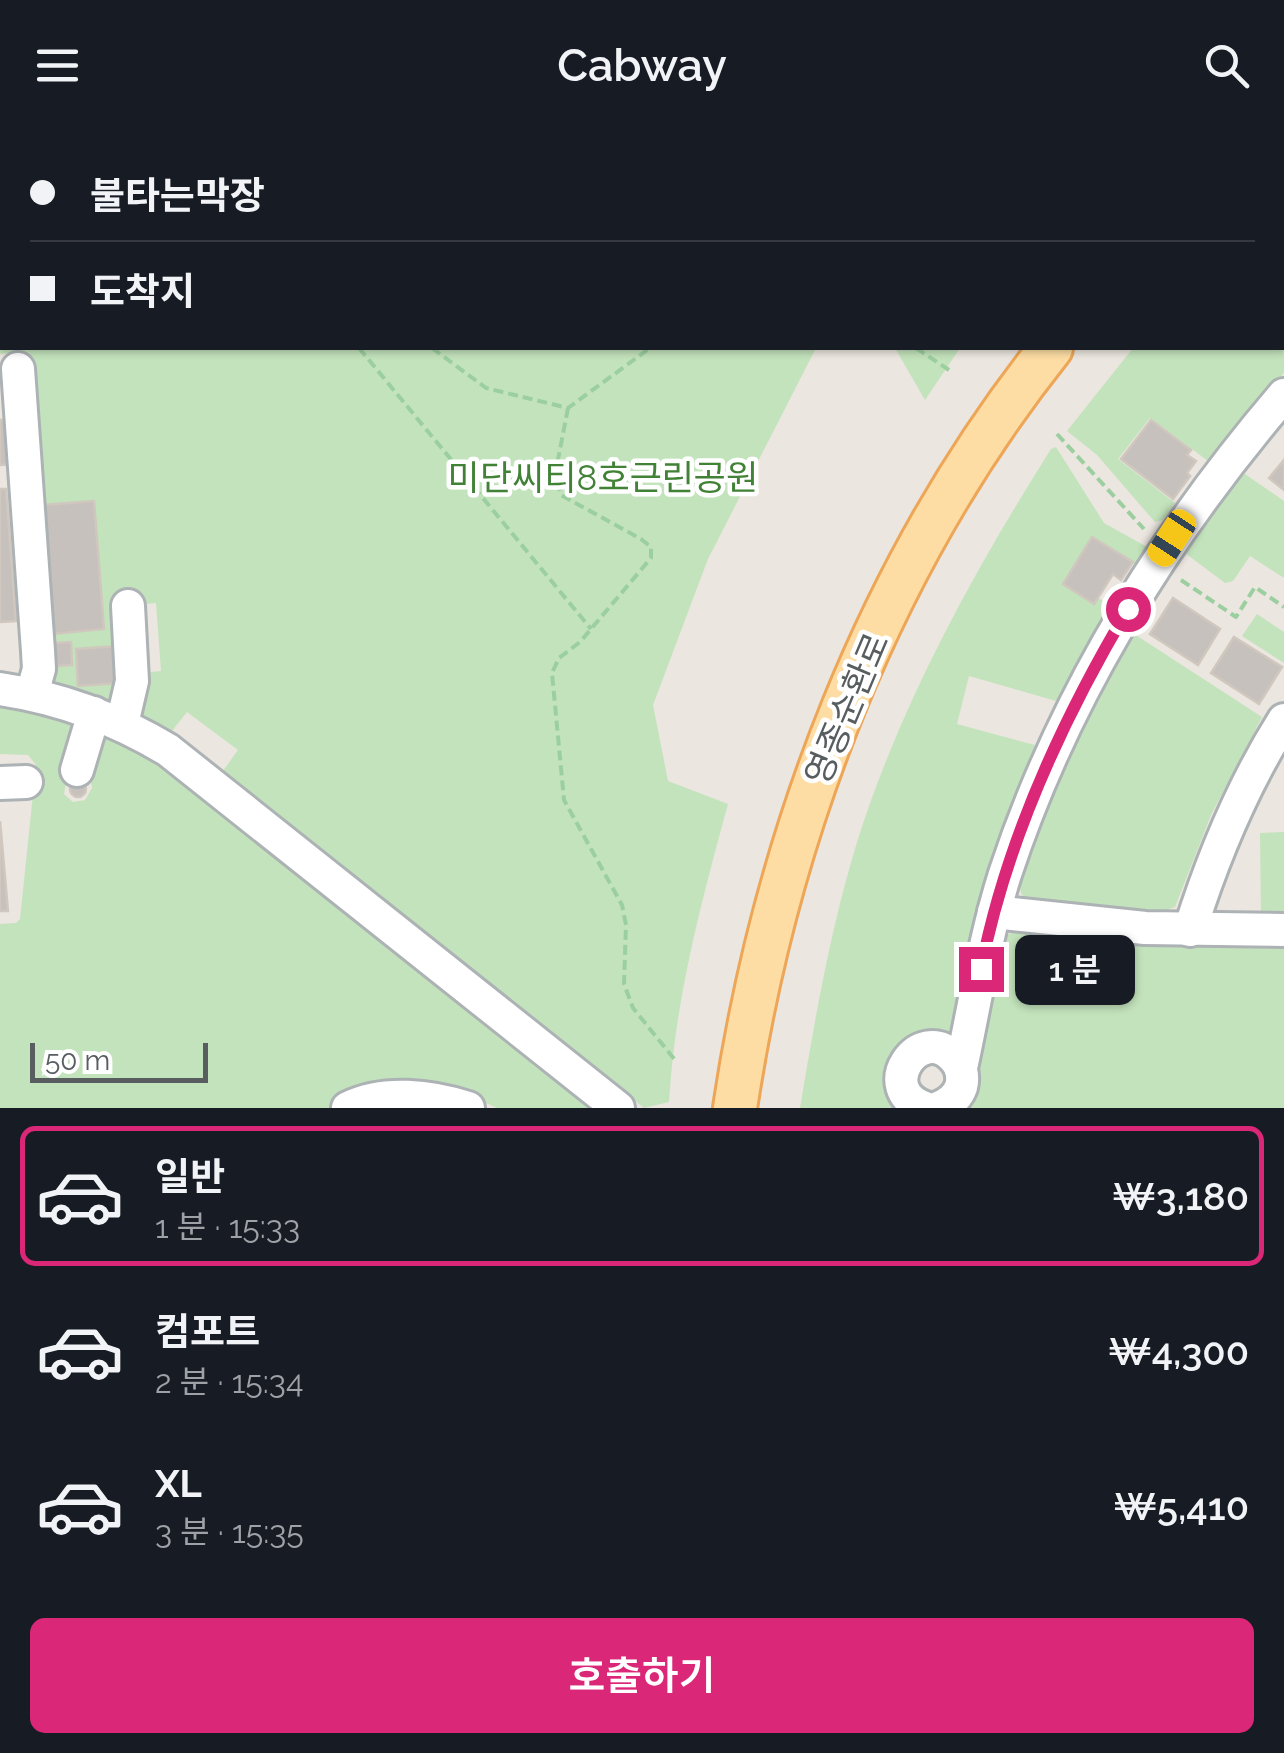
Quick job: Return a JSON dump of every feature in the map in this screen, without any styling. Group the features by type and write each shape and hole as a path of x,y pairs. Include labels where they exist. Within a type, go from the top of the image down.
{"main road":[{"name":"영종순환로","path":"735,1108 771,924 799,824 836,725 892,602 958,479 1049,350"}],"street":[{"path":"18,369 13,478 39,669 16,692 108,718 195,771 618,1108"},
{"path":"938,1108 947,1105 960,1089 960,1068 994,912 1054,748 1096,662 1182,522 1284,395"},
{"path":"76,770 132,682 128,606"},
{"path":"1190,930 1210,868 1281,729"},
{"path":"994,912 1095,925 1284,930"},
{"path":"925,1108 908,1098 903,1089 902,1070 906,1062 920,1050 939,1048 955,1058 960,1068"},
{"path":"348,1108 376,1098 395,1097 468,1108"}],"path":[{"path":"361,350 591,630"},
{"path":"435,350 486,388 568,408"},
{"path":"647,350 568,408 555,474 561,495 641,539 651,547 651,558 591,630 559,658 552,672 564,800 622,905 626,925 624,984 632,1008 675,1060"},
{"path":"919,350 949,370"},
{"path":"1058,434 1154,540"},
{"path":"1181,580 1236,617 1255,588 1284,606"}],"green space":[{"name":"미단씨티8호근린공원","path":"0,350 815,350 708,559 653,705 668,781 728,804 683,989 669,1102 644,1108 229,783 220,775 238,750 187,712 168,736 137,717 140,673 161,671 156,603 135,605 127,669 110,705 49,682 18,356 0,354"},
{"path":"896,350 959,350 925,400"},
{"path":"1131,350 1284,350 1284,373 1208,461 1150,418 1118,459 1175,503 1163,520 1155,522 1097,455 1067,431"},
{"path":"1056,447 1104,523 1147,547 1136,565 1092,537 1063,584 1094,604 1098,598 1112,606 1056,701 969,676 957,724 1035,745 982,888 949,1033 910,1039 892,1051 888,1079 898,1108 800,1108 840,905 876,788 942,638 1022,495"},
{"path":"1242,472 1284,501 1284,578 1250,556 1233,581 1225,583 1185,553"},
{"path":"1257,614 1284,632 1284,663 1242,636"},
{"path":"1131,632 1262,717 1211,815 1175,907 1160,912 1028,902 1020,887 1039,820 1081,724"},
{"path":"0,697 72,721 76,729 64,794 73,802 85,800 92,788 90,776 100,736 110,734 140,745 599,1108 497,1108 475,1098 412,1083 372,1082 330,1108 0,1108 0,924 20,919 36,765 28,755 0,754"},
{"path":"1284,832 1284,914 1261,915 1260,833"},
{"path":"1015,931 1184,944 1284,943 1284,1108 958,1108 1004,937"}],"building":[{"path":"13,419 16,464 0,465 0,420"},
{"path":"1151,420 1191,450 1187,455 1196,461 1173,499 1121,459"},
{"path":"1284,460 1284,490 1269,478"},
{"path":"0,489 6,489 16,621 0,622"},
{"path":"94,501 104,629 53,634 43,505"},
{"path":"1092,537 1133,562 1121,580 1113,574 1094,604 1063,584"},
{"path":"1173,598 1220,629 1198,665 1150,634"},
{"path":"1234,637 1282,667 1259,704 1211,673"},
{"path":"71,642 72,665 56,666 55,643"},
{"path":"118,646 120,683 78,686 76,649"},
{"path":"78,781 86,789 78,797 70,789"},
{"path":"0,821 8,911 0,911"}],"route":[{"path":"981,969 1004,877 1034,796 1076,698 1128,609"}]}
